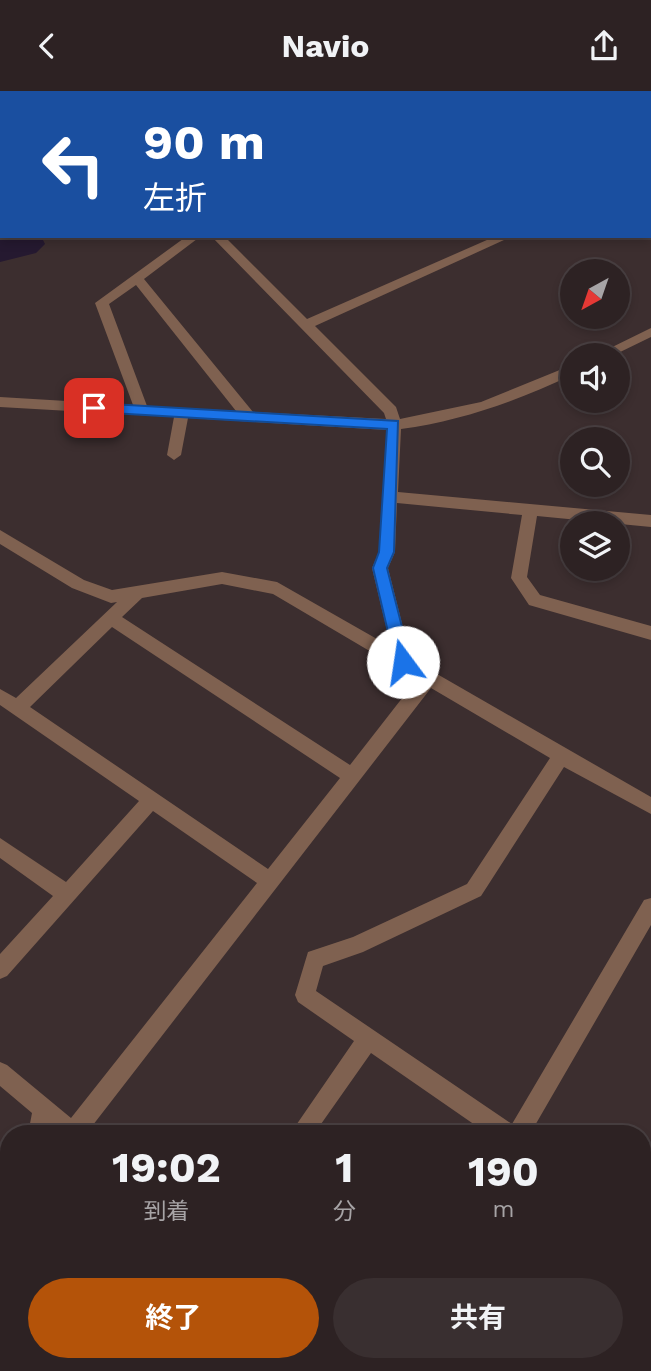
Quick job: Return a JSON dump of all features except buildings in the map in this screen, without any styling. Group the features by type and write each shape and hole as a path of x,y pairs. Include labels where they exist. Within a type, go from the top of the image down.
{"street":[{"path":"142,411 102,303 192,238"},
{"path":"219,238 308,324 391,411 394,425 387,552 380,568 403,662"},
{"path":"308,324 502,238"},
{"path":"137,278 249,417"},
{"path":"628,343 651,332"},
{"path":"0,402 394,425 438,420 505,401 560,376"},
{"path":"174,455 182,413"},
{"path":"390,497 651,521"},
{"path":"530,511 519,578 535,600 651,633"},
{"path":"0,536 78,584 111,597 222,578 277,588 561,756 651,806"},
{"path":"17,708 138,592"},
{"path":"111,618 352,776"},
{"path":"79,1125 429,677"},
{"path":"0,696 270,881"},
{"path":"494,1125 305,995 314,958 356,945 474,890 561,756"},
{"path":"0,969 152,800"},
{"path":"0,847 67,894"},
{"path":"523,1125 651,907"},
{"path":"307,1125 368,1039"},
{"path":"0,1073 63,1125"},
{"path":"41,1125 44,1109"}],"shaded area":[{"path":"0,238 42,238 45,244 36,253 0,262"}],"route":[{"path":"94,408 394,425 387,552 380,568 403,662"}]}
